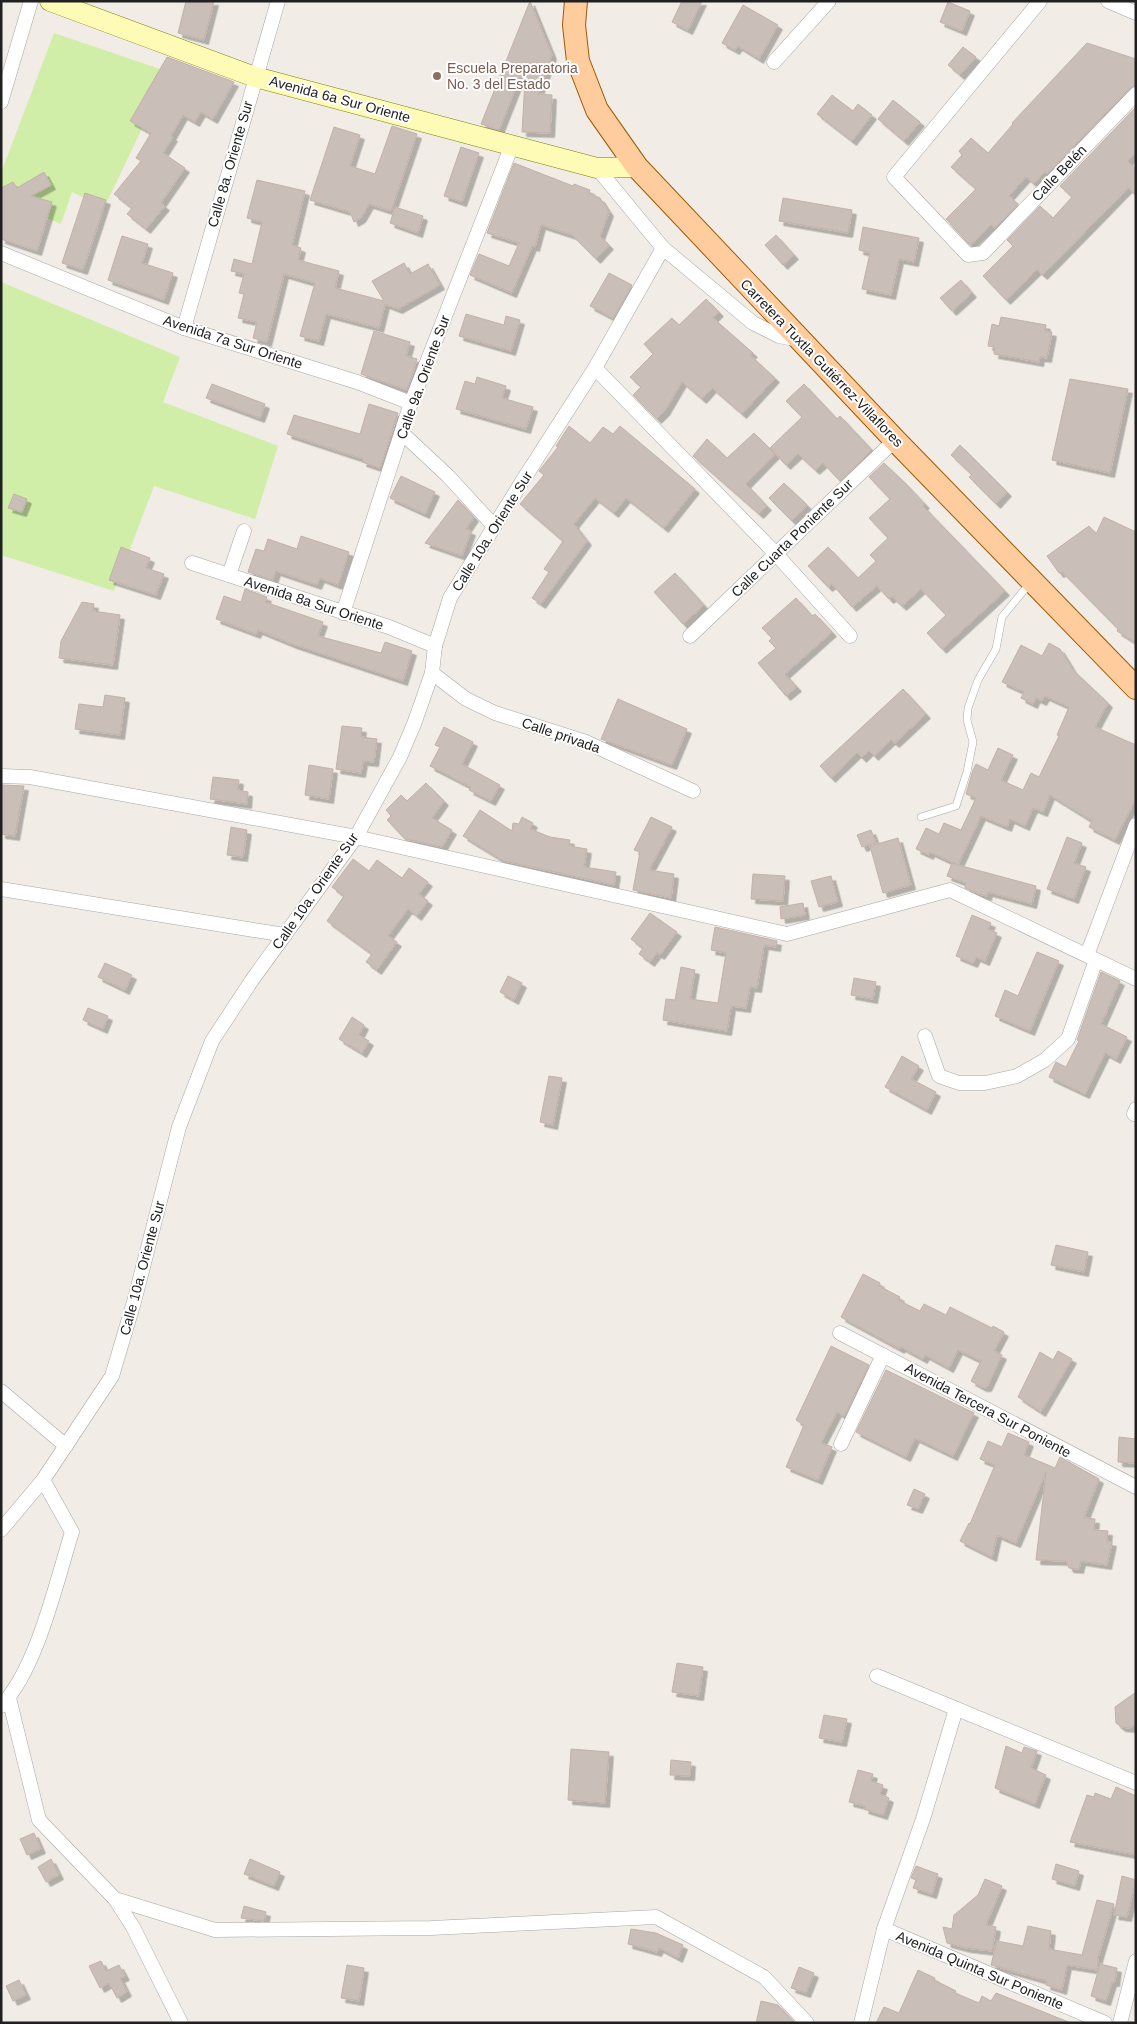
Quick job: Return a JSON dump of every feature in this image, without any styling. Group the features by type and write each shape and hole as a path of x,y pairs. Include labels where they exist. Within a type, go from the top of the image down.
{"main road":[{"name":"Carretera Tuxtla Gutiérrez-Villaflores","path":"576,1 574,26 578,61 596,110 637,167 895,440 1136,688"}],"street":[{"path":"1,102 31,1"},
{"name":"Avenida 6a Sur Oriente","path":"50,1 255,77 597,168 637,167"},
{"name":"Calle 8a. Oriente Sur","path":"184,328 278,1"},
{"path":"774,62 829,1"},
{"name":"Calle Belén","path":"1040,1 894,177 968,255 983,253 1136,94"},
{"path":"1108,1 1136,12"},
{"name":"Calle 9a. Oriente Sur","path":"343,612 411,403 512,145"},
{"path":"597,168 663,248 753,323 779,336 801,340"},
{"name":"Calle 10a. Oriente Sur","path":"1,1530 43,1480 112,1376 134,1302 178,1127 212,1041 356,837 400,757 432,673 435,646 450,598 595,368 663,248"},
{"name":"Avenida 7a Sur Oriente","path":"1,253 184,328 357,382 411,403"},
{"path":"595,368 776,554 850,636"},
{"path":"402,432 448,476 494,526"},
{"name":"Calle Cuarta Poniente Sur","path":"690,636 895,440"},
{"path":"229,575 244,531"},
{"name":"Avenida 8a Sur Oriente","path":"192,563 389,627 435,646"},
{"name":"Calle privada","path":"432,673 466,699 496,713 586,742 693,791"},
{"path":"1,776 30,777 356,837 787,934 950,890 1136,979"},
{"path":"925,1036 939,1076 959,1083 985,1083 1017,1076 1045,1060 1068,1039 1091,957 1136,824"},
{"path":"1,889 285,935"},
{"name":"Avenida Tercera Sur Poniente","path":"840,1333 1136,1487"},
{"path":"841,1444 883,1355"},
{"path":"1,1390 66,1446"},
{"path":"43,1480 72,1532 29,1666 5,1702 39,1820 115,1899 132,1927 181,2023"},
{"path":"877,1676 1136,1783"},
{"path":"861,2023 884,1929 923,1819 956,1709"},
{"path":"115,1899 215,1930 431,1928 656,1917 764,1977 807,2023"},
{"name":"Avenida Quinta Sur Poniente","path":"884,1929 1105,2023"},
{"path":"1120,2023 1136,1961"}],"lane":[{"path":"921,817 956,806 968,772 973,742 967,720 968,708 978,680 996,649 1002,617 1032,580"}],"green space":[{"path":"54,33 169,72 104,208 72,192 61,224 23,209 1,234 1,173"},
{"path":"1,282 180,357 163,402 278,446 255,519 154,486 114,591 1,555"}],"building":[{"path":"186,1 214,1 204,40 178,33"},
{"path":"530,1 552,55 538,94 552,95 550,133 522,132 526,62 499,130 481,124"},
{"path":"682,1 702,1 688,30 672,22"},
{"path":"948,2 970,11 962,31 940,22"},
{"path":"743,5 778,25 759,59 738,46 735,50 722,43"},
{"path":"1087,43 1136,59 1136,85 1130,88 1047,174 1045,171 1034,184 1026,177 1009,196 1018,204 995,228 991,225 970,245 946,219 976,189 951,167 962,155 959,151 971,138 988,153 1012,123"},
{"path":"963,47 976,57 960,75 948,65"},
{"path":"167,57 234,82 213,119 201,112 195,122 183,115 163,153 185,168 161,203 165,206 146,229 127,214 132,208 114,194 141,161 136,158 151,133 130,121"},
{"path":"832,95 853,111 858,104 872,115 852,141 817,114"},
{"path":"893,100 920,122 904,141 878,119"},
{"path":"1136,107 1136,152 1128,161 1136,169 1136,195 1128,188 1043,275 1037,270 1006,300 983,276 1013,246 1007,240 1040,206 1053,218 1072,197 1060,186"},
{"path":"392,126 417,134 391,211 369,204 361,218 354,222 350,212 310,200 334,127 360,135 350,166 375,174"},
{"path":"461,147 479,153 462,202 444,196"},
{"path":"514,163 573,186 574,184 590,190 589,193 600,198 609,212 600,236 609,245 596,259 572,235 541,225 535,247 532,246 512,293 470,275 479,254 509,266 519,243 487,233"},
{"path":"44,172 51,185 31,196 52,202 37,251 1,239 1,188 13,182 17,188"},
{"path":"257,180 305,191 292,245 301,248 298,260 339,271 335,288 384,301 372,281 404,263 410,274 428,264 440,285 398,309 385,304 379,328 326,314 319,341 300,336 315,283 284,274 267,342 253,338 257,322 238,318 244,294 239,293 244,274 231,271 234,259 252,264 262,222 247,218"},
{"path":"85,193 106,200 83,270 62,263"},
{"path":"783,198 852,210 848,233 779,221"},
{"path":"395,207 423,216 418,233 390,223"},
{"path":"863,227 919,238 914,262 899,259 891,295 862,289 870,253 859,250"},
{"path":"776,235 794,255 783,265 765,245"},
{"path":"122,236 148,244 142,263 173,273 164,300 108,280"},
{"path":"609,273 632,285 613,318 590,306"},
{"path":"961,280 972,293 952,311 940,298"},
{"path":"706,299 719,312 713,318 753,353 750,355 775,378 742,414 712,388 702,399 682,382 665,411 657,419 633,395 641,387 630,377 653,354 644,344 672,318 679,325"},
{"path":"466,314 504,325 506,316 520,320 511,351 459,336"},
{"path":"1001,317 1046,325 1045,331 1052,332 1047,358 1040,357 1039,362 994,354 995,347 988,346 992,324 999,326"},
{"path":"374,331 410,342 406,356 417,359 407,390 361,374"},
{"path":"477,377 506,386 502,398 533,407 526,429 456,409 465,381 475,384"},
{"path":"1070,379 1128,389 1110,473 1052,460"},
{"path":"212,384 265,404 260,418 206,398"},
{"path":"804,384 837,419 840,416 872,450 840,481 823,463 815,470 798,454 786,465 770,448 802,417 786,401"},
{"path":"369,404 398,413 380,468 362,462 363,459 287,434 294,415 360,434"},
{"path":"569,426 590,443 603,427 613,434 620,426 695,489 664,528 626,498 614,513 595,498 574,524 587,541 541,604 532,598 549,572 544,569 563,541 520,504 544,475 539,471 558,447 556,446"},
{"path":"754,433 775,454 746,484 767,506 759,514 693,456 707,439 727,458"},
{"path":"960,445 1007,492 996,504 969,477 972,475 951,455"},
{"path":"884,463 925,504 923,506 1005,591 942,649 927,633 946,615 921,589 902,606 892,597 889,599 877,586 852,607 832,584 828,587 808,566 828,547 858,578 876,561 870,555 888,538 869,518 890,499 869,477"},
{"path":"401,476 435,492 425,514 390,498"},
{"path":"784,483 807,505 792,521 769,498"},
{"path":"14,494 27,499 22,512 8,508"},
{"path":"458,500 474,517 466,529 471,531 462,556 425,543"},
{"path":"1104,517 1136,532 1136,643 1117,631 1118,629 1062,572 1059,573 1047,556 1089,526 1096,534"},
{"path":"301,536 349,552 338,585 320,578 317,585 276,571 273,580 248,572 256,549 264,551 268,539 297,549"},
{"path":"121,547 150,558 146,568 164,574 156,595 109,580"},
{"path":"675,573 704,605 683,624 654,592"},
{"path":"245,589 267,597 265,602 323,622 318,636 381,653 385,642 412,651 403,681 292,644 258,630 256,634 216,619 224,596 241,602"},
{"path":"796,598 812,616 815,614 832,632 785,674 797,687 786,696 758,663 776,648 769,641 772,638 762,628"},
{"path":"82,602 94,604 93,611 120,615 113,665 59,658 61,641"},
{"path":"1049,643 1060,649 1073,670 1108,703 1095,727 1136,745 1136,798 1115,840 1089,827 1092,821 1050,795 1043,812 1033,808 1025,826 1010,819 1007,827 981,816 958,865 1036,886 1032,904 988,892 987,896 965,888 966,883 947,876 952,863 956,864 930,852 929,855 916,849 926,828 939,834 944,823 961,830 976,798 966,794 973,770 976,764 988,770 998,748 1013,755 1001,780 1023,790 1031,773 1039,777 1059,736 1057,735 1069,707 1045,696 1042,701 1036,698 1033,704 1021,698 1024,692 1002,682 1021,645 1042,656"},
{"path":"903,689 926,714 895,743 891,740 874,756 869,751 862,758 857,753 831,778 820,766"},
{"path":"105,695 125,698 120,735 75,729 79,704 103,707"},
{"path":"618,699 687,729 672,765 601,739"},
{"path":"342,726 362,728 361,737 377,739 374,762 363,761 361,773 336,769"},
{"path":"444,727 473,742 462,764 500,785 491,801 469,790 471,787 430,766 440,747 435,745"},
{"path":"309,765 333,769 329,799 305,795"},
{"path":"213,777 239,780 238,790 248,792 247,804 210,799"},
{"path":"426,783 444,801 432,818 452,830 442,847 405,839 387,820 391,816 386,810 401,795 407,801"},
{"path":"1,785 24,786 15,836 1,834"},
{"path":"480,810 512,831 513,823 519,824 522,817 533,823 530,829 550,837 570,840 569,846 587,849 584,867 616,872 614,885 504,861 463,836"},
{"path":"651,817 672,827 649,870 674,874 671,898 633,890 640,852 634,850"},
{"path":"231,827 247,830 243,857 227,855"},
{"path":"871,830 876,843 862,847 857,835"},
{"path":"1067,837 1082,843 1074,863 1086,867 1074,899 1047,889"},
{"path":"898,838 911,885 883,893 870,846"},
{"path":"353,859 369,871 377,860 402,878 409,868 428,882 419,894 428,901 417,916 408,909 388,936 397,942 377,970 366,962 372,954 327,921 344,896 332,887"},
{"path":"753,874 785,876 783,901 751,899"},
{"path":"831,876 838,902 819,907 811,881"},
{"path":"803,903 805,915 781,919 780,907"},
{"path":"650,913 677,932 660,955 657,953 650,962 639,954 643,948 631,939"},
{"path":"972,915 991,923 988,929 997,933 985,961 976,957 973,963 956,956"},
{"path":"715,927 777,941 776,947 764,945 757,988 750,987 746,1008 731,1006 727,1031 663,1020 666,999 675,1000 681,967 695,970 690,999 718,1003 726,953 711,950"},
{"path":"1037,952 1059,961 1030,1031 995,1016 1005,990 1018,996"},
{"path":"105,963 132,975 125,990 98,977"},
{"path":"1101,972 1120,981 1101,1024 1127,1037 1116,1059 1105,1053 1085,1094 1049,1077 1056,1062 1066,1067 1079,1041 1077,1040"},
{"path":"508,976 522,983 514,1000 500,992"},
{"path":"854,978 876,982 873,999 851,995"},
{"path":"88,1008 108,1016 103,1029 83,1020"},
{"path":"352,1017 364,1025 359,1035 369,1041 362,1053 339,1039"},
{"path":"902,1056 919,1066 911,1079 936,1092 927,1110 885,1087"},
{"path":"549,1076 562,1078 553,1125 540,1122"},
{"path":"1056,1245 1088,1252 1084,1272 1051,1265"},
{"path":"863,1274 880,1283 879,1286 900,1297 898,1300 920,1311 924,1304 946,1315 950,1307 1004,1332 994,1351 1002,1355 987,1387 982,1387 971,1381 981,1361 958,1350 949,1368 925,1355 923,1359 901,1347 900,1349 841,1317"},
{"path":"831,1346 869,1365 844,1416 837,1412 821,1443 832,1447 818,1480 786,1467 804,1425 796,1420"},
{"path":"1058,1351 1072,1359 1041,1412 1018,1397 1040,1352 1053,1360"},
{"path":"886,1370 974,1413 953,1456 915,1438 906,1457 856,1432"},
{"path":"1008,1433 1029,1442 1024,1455 1055,1468 1060,1457 1099,1479 1084,1518 1095,1519 1094,1530 1108,1531 1107,1541 1112,1542 1107,1565 1081,1561 1079,1569 1069,1568 1066,1561 1036,1560 1046,1472 1016,1543 997,1535 992,1557 960,1541 970,1524 995,1465 980,1459 988,1441 1002,1447"},
{"path":"1119,1437 1136,1439 1136,1463 1118,1462"},
{"path":"914,1489 925,1494 918,1509 907,1505"},
{"path":"677,1663 703,1667 699,1696 672,1692"},
{"path":"1136,1692 1136,1724 1129,1728 1121,1727 1116,1723 1115,1707"},
{"path":"824,1715 847,1719 842,1742 819,1738"},
{"path":"1006,1746 1022,1753 1024,1747 1037,1751 1031,1768 1046,1775 1035,1804 995,1788"},
{"path":"571,1749 609,1752 605,1803 568,1800"},
{"path":"671,1760 691,1762 690,1776 670,1775"},
{"path":"858,1770 873,1774 871,1781 883,1785 880,1794 889,1798 883,1815 864,1809 865,1806 849,1802"},
{"path":"1116,1787 1136,1796 1136,1855 1070,1842 1087,1795 1094,1797 1095,1793 1111,1799"},
{"path":"34,1833 41,1849 27,1855 20,1839"},
{"path":"51,1859 59,1875 46,1882 38,1867"},
{"path":"250,1859 280,1872 274,1886 244,1874"},
{"path":"1056,1864 1079,1871 1075,1886 1052,1879"},
{"path":"916,1866 938,1874 932,1894 913,1888 916,1880 911,1878"},
{"path":"1122,1876 1136,1880 1127,1917 1114,1915"},
{"path":"985,1879 1002,1886 986,1925 996,1927 992,1951 966,1948 947,1943 943,1927 952,1929 954,1915 978,1895"},
{"path":"1097,1900 1114,1904 1098,1958 1097,1970 1067,1965 1062,1990 1046,1985 1047,1981 991,1965 997,1941 1023,1946 1028,1926 1051,1931 1049,1949 1082,1955"},
{"path":"244,1906 266,1912 264,1921 241,1918"},
{"path":"631,1929 656,1933 683,1945 678,1958 659,1948 657,1952 628,1944"},
{"path":"101,1961 106,1971 119,1965 125,1976 120,1978 127,1992 117,1998 109,1983 100,1988 89,1966"},
{"path":"1100,1964 1117,1968 1115,1982 1112,1982 1106,2001 1091,1996"},
{"path":"347,1965 364,1968 359,2001 341,1998"},
{"path":"799,1967 814,1973 806,1993 791,1988"},
{"path":"918,1970 956,1991 955,1993 979,2003 982,1996 991,2001 996,1993 1071,2023 876,2023 884,2007 899,2013"},
{"path":"19,1980 26,1995 13,2001 6,1986"},
{"path":"761,2001 778,2005 795,2023 756,2023"}],"place":[{"name":"Escuela Preparatoria No. 3 del Estado","path":"437,76"}]}
